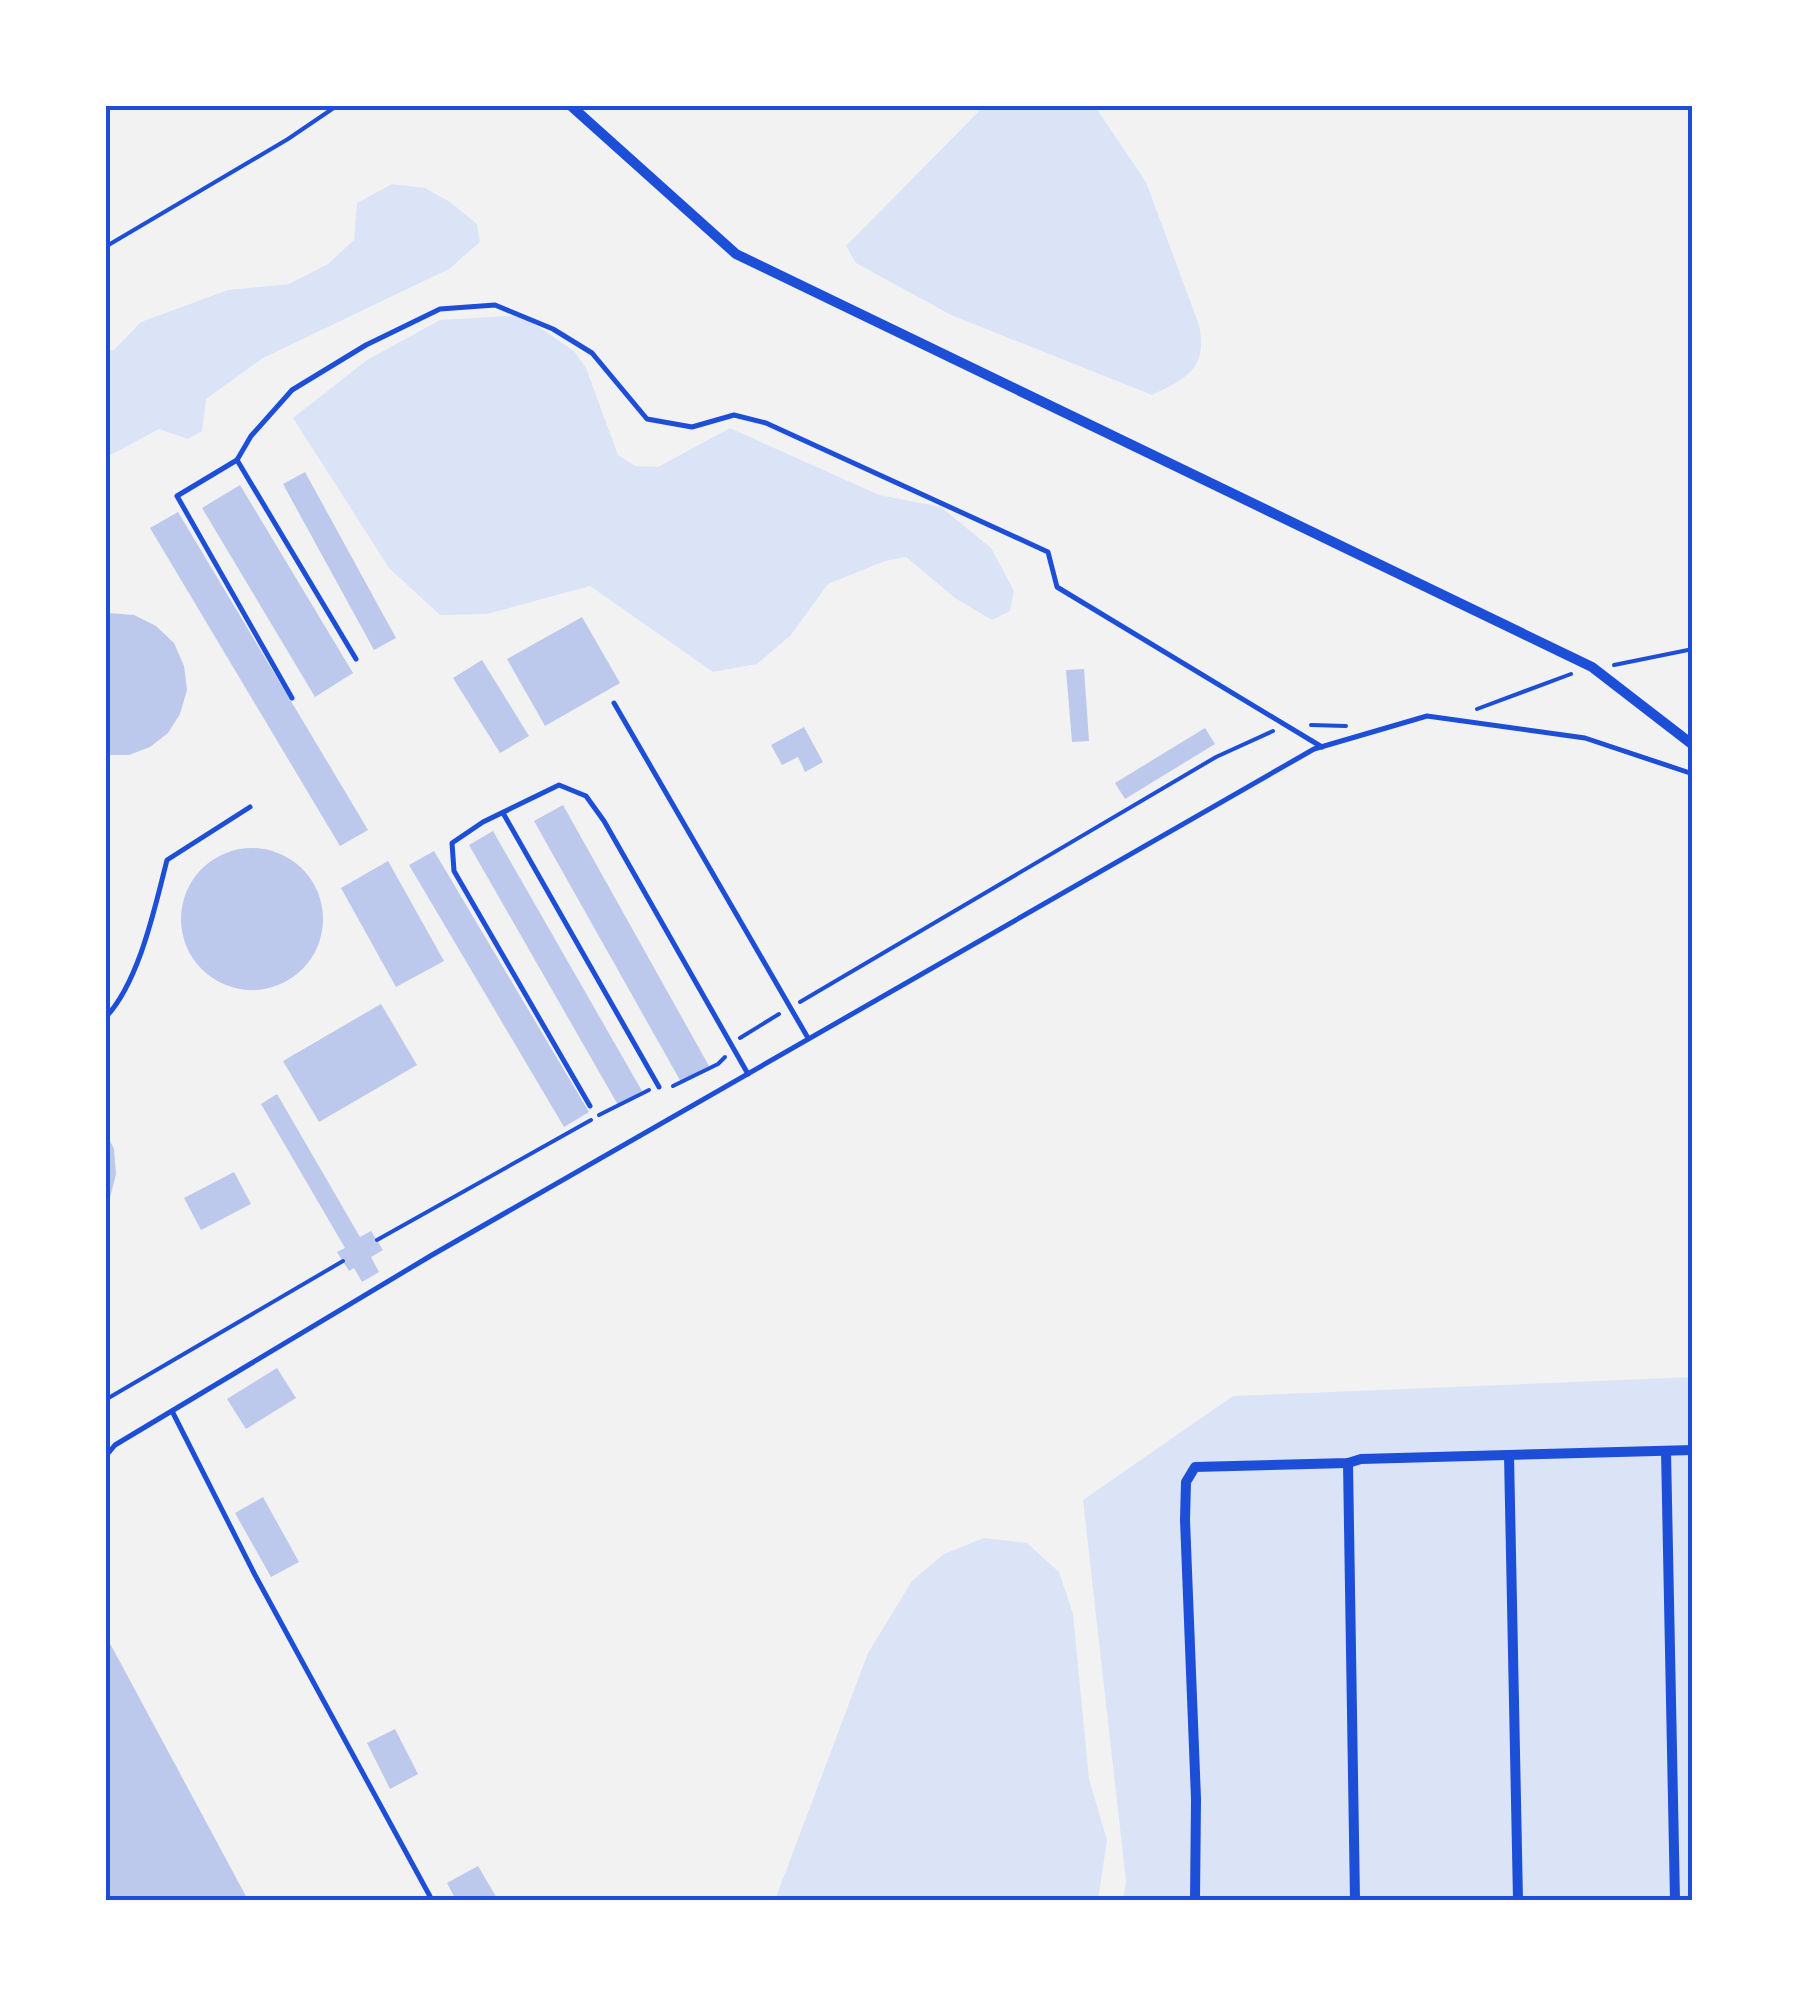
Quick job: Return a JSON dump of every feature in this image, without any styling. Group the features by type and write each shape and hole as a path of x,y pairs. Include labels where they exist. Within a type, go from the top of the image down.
{"street":[{"path":"570,105 736,254 1592,667 1693,745"},
{"path":"1195,1900 1196,1800 1186,1482 1195,1467 1693,1450"},
{"path":"1666,1451 1674,1900"},
{"path":"1509,1456 1518,1900"},
{"path":"1348,1463 1355,1900"}],"lane":[{"path":"292,698 178,496 237,460 251,436 292,390 366,345 440,309 495,305 553,329 592,354 647,420 692,427 734,415 766,423 1048,552 1057,586 1322,747"},
{"path":"237,460 356,658"},
{"path":"614,703 808,1039"},
{"path":"105,1457 115,1445 432,1255 1322,747 1428,716 1585,738 1693,774"},
{"path":"590,1106 454,871 452,842 560,785 586,796 604,822 748,1074"},
{"path":"105,1018 118,1004 150,930 167,860 250,807"},
{"path":"503,813 658,1088"},
{"path":"172,1410 255,1574 432,1900"}],"path":[{"path":"105,246 338,105"},
{"path":"1449,719 1592,667 1630,664 1693,649"},
{"path":"378,1240 652,1088 676,1086 718,1064 742,1036 1216,756 1286,725 1349,726"},
{"path":"105,1400 343,1261"}],"shaded area":[{"path":"985,105 1094,105 1146,182 1199,325 1201,352 1185,377 1152,395 951,315 856,263 846,246"},
{"path":"392,184 425,188 450,202 477,224 480,242 449,269 263,358 206,399 202,431 188,439 159,429 105,458 105,351 114,350 141,322 228,290 289,284 328,264 354,240 357,203"},
{"path":"521,315 574,351 586,368 618,455 635,466 658,467 730,428 879,495 941,507 991,548 1014,591 1010,611 992,620 955,598 906,557 885,561 828,584 790,636 757,664 713,672 590,586 487,614 440,615 389,568 293,418 367,360 440,320"},
{"path":"1693,1377 1693,1900 1123,1900 1126,1881 1083,1500 1233,1396"},
{"path":"984,1538 1027,1543 1059,1572 1073,1614 1089,1779 1107,1840 1098,1900 775,1900 868,1653 912,1581 944,1554"}],"building":[{"path":"305,472 396,638 374,650 283,484"},
{"path":"240,485 353,673 315,697 202,508"},
{"path":"178,512 368,830 340,846 150,528"},
{"path":"105,614 134,615 156,626 174,643 184,666 187,690 180,714 168,733 150,747 129,755 105,755"},
{"path":"582,617 620,683 545,726 507,659"},
{"path":"482,660 529,736 500,753 453,678"},
{"path":"1084,669 1089,741 1072,742 1066,670"},
{"path":"804,727 823,762 805,772 798,757 782,765 771,745"},
{"path":"1205,728 1215,744 1125,799 1115,783"},
{"path":"563,805 709,1066 681,1082 534,821"},
{"path":"493,831 642,1091 618,1105 469,845"},
{"path":"252,848 279,853 302,869 318,892 323,919 318,946 302,969 279,985 252,990 225,985 202,969 186,946 181,919 186,892 202,869 225,853"},
{"path":"434,851 589,1112 564,1127 409,865"},
{"path":"388,861 444,961 396,987 341,888"},
{"path":"381,1004 417,1065 319,1122 283,1061"},
{"path":"277,1094 360,1237 371,1231 383,1250 371,1257 379,1272 362,1282 337,1252 345,1248 261,1104"},
{"path":"105,1131 114,1149 116,1174 105,1205"},
{"path":"234,1172 251,1204 201,1230 184,1198"},
{"path":"277,1368 296,1398 246,1429 227,1399"},
{"path":"263,1497 299,1562 271,1577 235,1513"},
{"path":"105,1634 248,1900 105,1900"},
{"path":"395,1729 418,1774 390,1789 367,1743"},
{"path":"478,1866 498,1900 456,1900 447,1883"}]}
